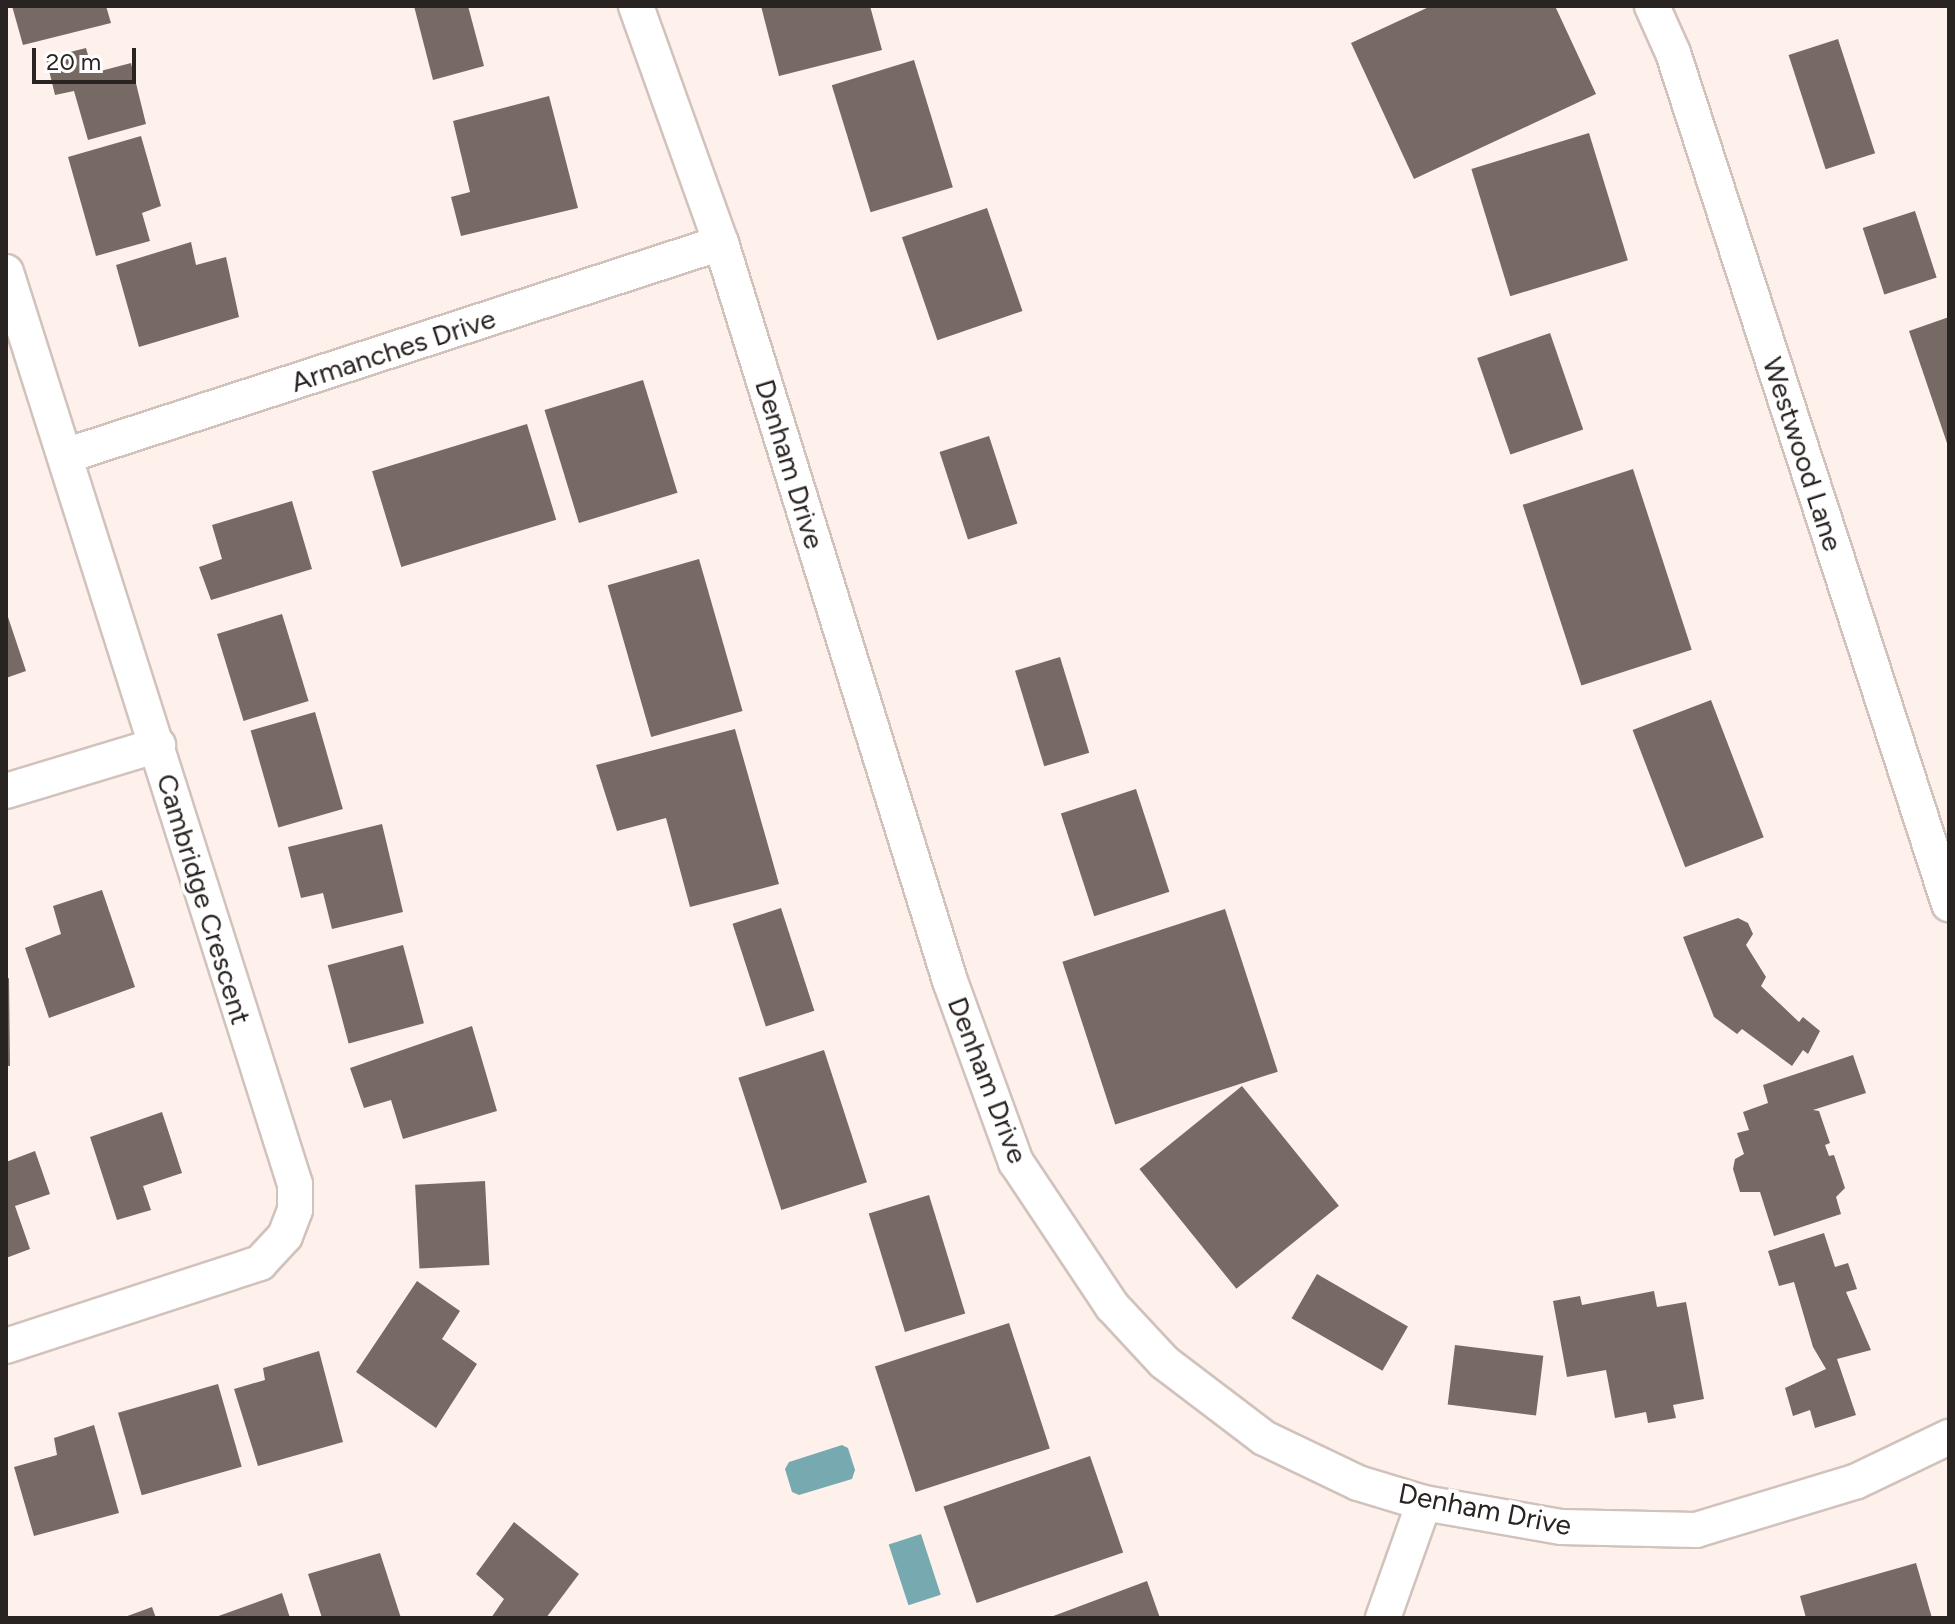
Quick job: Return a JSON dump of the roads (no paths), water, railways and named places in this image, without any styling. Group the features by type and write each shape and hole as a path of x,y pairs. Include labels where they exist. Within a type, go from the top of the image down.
{"street":[{"name":"Denham Drive","path":"636,6 721,243 950,981 1016,1162 1103,1294 1164,1362 1264,1438 1358,1483 1424,1503 1561,1527 1696,1530 1857,1481 1949,1437"},
{"name":"Westwood Lane","path":"1652,6 1673,53 1949,904"},
{"name":"Armanches Drive","path":"65,456 721,243"},
{"name":"Cambridge Crescent","path":"6,272 158,745 224,972 295,1184 295,1210 285,1236 260,1263 6,1346"},
{"path":"6,791 158,745"},
{"path":"1383,1618 1424,1503"}],"water":[{"path":"842,1445 848,1448 855,1470 852,1479 799,1495 792,1492 785,1469 789,1462"},
{"path":"921,1534 941,1595 908,1605 889,1545"}]}
